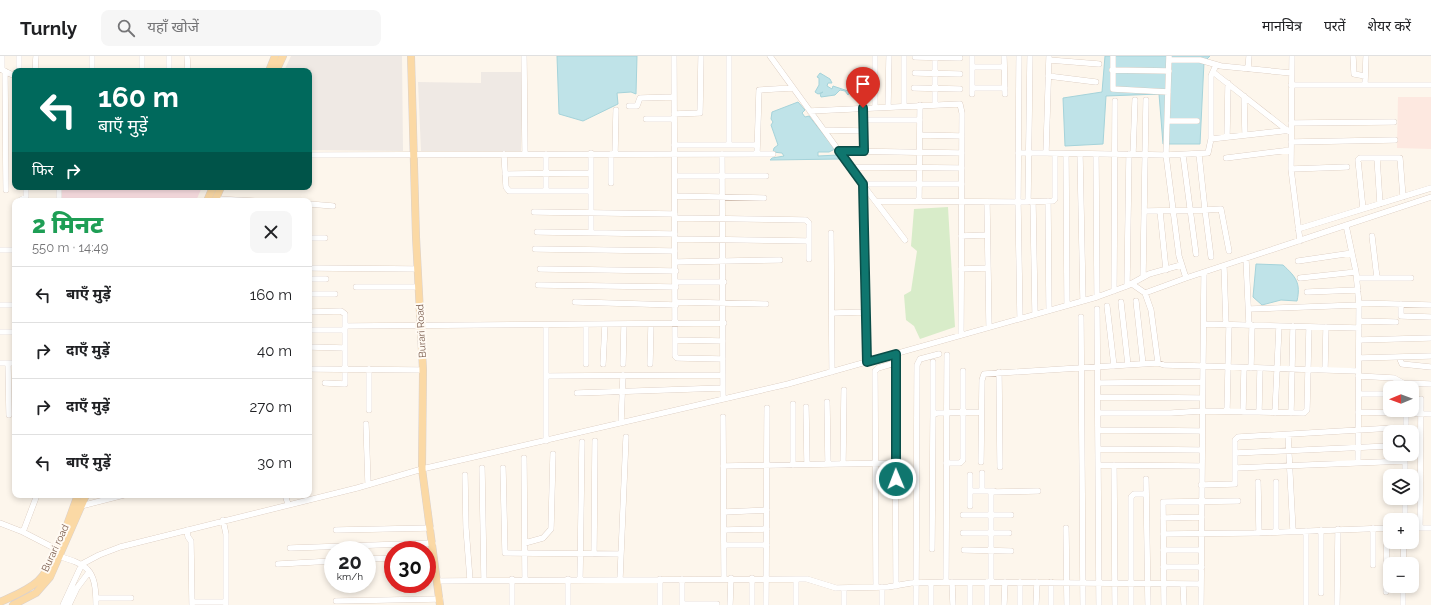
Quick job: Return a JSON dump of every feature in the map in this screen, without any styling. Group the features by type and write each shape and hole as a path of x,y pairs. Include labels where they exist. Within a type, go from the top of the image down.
{"main road":[{"path":"270,68 275,56"},
{"path":"277,68 283,56"},
{"name":"Burari Road","path":"411,56 413,155 423,370 423,473 432,541"},
{"name":"Burari road","path":"0,602 38,581 57,553 77,498"},
{"name":"Burari road","path":"13,605 36,593 42,587 85,498"},
{"name":"Burari Road","path":"436,574 440,602"}],"street":[{"path":"2,56 6,190"},
{"path":"19,56 19,68"},
{"path":"35,68 36,56"},
{"path":"92,56 92,68"},
{"path":"142,56 142,68"},
{"path":"169,56 169,68"},
{"path":"187,56 188,68"},
{"path":"524,56 525,154"},
{"path":"674,56 676,262 675,356 677,358 723,359"},
{"path":"646,119 700,113 701,56"},
{"path":"729,56 729,145"},
{"path":"770,56 905,240"},
{"path":"875,56 875,108"},
{"path":"888,107 889,56"},
{"path":"904,56 904,106"},
{"path":"972,56 972,91 1005,88"},
{"path":"1004,56 1005,94"},
{"path":"1019,56 1018,202 1020,318"},
{"path":"1030,56 1028,153 1035,314"},
{"path":"1113,56 1112,70 1114,89 1168,92"},
{"path":"1248,69 1250,56"},
{"path":"1292,56 1291,123 1289,130 1291,142 1291,169 1300,241"},
{"path":"1353,56 1354,74 1365,76"},
{"path":"1365,84 1366,56"},
{"path":"915,57 960,58"},
{"path":"935,57 935,104"},
{"path":"1046,153 1049,58 1099,64"},
{"path":"1186,278 1181,265 1172,211 1166,155 1169,58 1197,60 1216,65 1291,74"},
{"path":"1018,153 1182,155 1209,152 1211,76 1216,65"},
{"path":"972,67 1004,67"},
{"path":"2,70 12,75"},
{"path":"1112,70 1169,71"},
{"path":"1212,72 1289,130"},
{"path":"915,74 960,74"},
{"path":"1048,76 1096,82"},
{"path":"1227,137 1228,83"},
{"path":"1291,85 1431,85"},
{"path":"757,154 759,90 793,88"},
{"path":"914,88 960,89"},
{"path":"1244,96 1245,135"},
{"path":"628,106 637,106 640,98 674,98"},
{"path":"1130,285 1131,154 1135,100"},
{"path":"1143,277 1146,100"},
{"path":"1114,291 1115,101"},
{"path":"810,111 960,104 962,108 961,335"},
{"path":"920,105 920,202"},
{"path":"863,108 864,151"},
{"path":"611,183 616,110"},
{"path":"863,120 920,120"},
{"path":"1167,121 1197,121"},
{"path":"1291,123 1394,122"},
{"path":"824,130 863,131"},
{"path":"1210,139 1289,130"},
{"path":"920,135 962,136"},
{"path":"1291,142 1395,140"},
{"path":"674,145 757,145"},
{"path":"1226,158 1291,150"},
{"path":"839,151 962,153"},
{"path":"312,155 591,153 773,154"},
{"path":"591,153 591,232"},
{"path":"504,154 506,187 508,191 591,191"},
{"path":"546,154 546,191"},
{"path":"722,154 724,239 723,399"},
{"path":"876,201 1048,201 1055,199 1055,154"},
{"path":"1066,154 1067,305"},
{"path":"1080,154 1082,301"},
{"path":"1096,154 1097,297"},
{"path":"1199,154 1211,258"},
{"path":"1182,155 1196,254"},
{"path":"1377,158 1380,204"},
{"path":"1363,209 1358,159 1401,159 1403,197"},
{"path":"851,167 962,168"},
{"path":"1291,169 1347,167"},
{"path":"505,174 591,173"},
{"path":"675,176 766,176"},
{"path":"863,184 962,184"},
{"path":"863,184 867,362"},
{"path":"1298,229 1431,188"},
{"path":"675,196 764,198"},
{"path":"1146,293 1186,278 1431,197"},
{"path":"1048,201 1049,310"},
{"path":"987,202 989,327"},
{"path":"312,204 334,206"},
{"path":"1144,211 1221,209 1228,251"},
{"path":"1160,211 1166,270"},
{"path":"534,212 675,216 723,219 806,220 809,223 809,259"},
{"path":"1346,225 1357,275 1359,304 1358,463"},
{"path":"537,232 591,232 724,239 809,241"},
{"path":"831,233 833,313 832,372"},
{"path":"961,236 987,235"},
{"path":"1372,236 1377,278"},
{"path":"312,238 324,238"},
{"path":"536,249 675,251"},
{"path":"0,250 12,250"},
{"path":"1298,261 1352,253"},
{"path":"1246,259 1251,325 1251,368"},
{"path":"676,262 780,260"},
{"path":"876,587 875,371 895,359 961,335 1097,297 1130,285 1143,277 1181,265"},
{"path":"1224,266 1228,367 1227,411"},
{"path":"312,268 418,269"},
{"path":"961,269 988,268"},
{"path":"540,269 676,271"},
{"path":"1201,605 1201,450 1205,324 1204,272"},
{"path":"1300,278 1357,275 1377,278 1411,278"},
{"path":"312,279 326,279"},
{"path":"538,285 676,285 724,282"},
{"path":"1130,285 1146,293 1151,310 1158,363"},
{"path":"356,287 419,287"},
{"path":"1307,292 1358,290"},
{"path":"312,294 335,294"},
{"path":"1136,301 1143,364"},
{"path":"575,302 766,304"},
{"path":"1121,302 1128,365"},
{"path":"1249,309 1359,304 1431,305"},
{"path":"1400,304 1401,316 1431,317"},
{"path":"0,305 12,305"},
{"path":"1107,306 1114,366"},
{"path":"1098,309 1099,605"},
{"path":"312,312 341,311 345,314 345,384 326,383"},
{"path":"833,313 865,312"},
{"path":"1081,317 1083,368 1083,605"},
{"path":"1359,321 1396,322"},
{"path":"312,330 421,326 724,323"},
{"path":"603,364 605,324"},
{"path":"623,364 624,324"},
{"path":"650,364 651,324"},
{"path":"1205,324 1359,328"},
{"path":"546,325 546,441"},
{"path":"586,325 586,364"},
{"path":"1275,413 1278,326"},
{"path":"1291,413 1293,326"},
{"path":"1098,413 1227,411 1304,413 1307,410 1309,327"},
{"path":"1325,370 1326,328"},
{"path":"0,332 12,332"},
{"path":"1359,340 1431,338"},
{"path":"675,340 723,341"},
{"path":"312,347 345,348"},
{"path":"916,605 914,583 917,365 920,359 939,354"},
{"path":"947,355 946,463 949,582 952,605"},
{"path":"1358,358 1431,356"},
{"path":"1399,357 1402,364 1431,367"},
{"path":"64,605 86,569 110,550 188,534 288,504 368,484 423,473 546,441 832,372 867,362 895,359"},
{"path":"895,359 896,586"},
{"path":"932,549 933,362"},
{"path":"0,363 12,363"},
{"path":"8,363 9,415"},
{"path":"981,462 983,376 988,373 1158,363 1164,365 1325,370 1394,378 1398,381"},
{"path":"1243,412 1244,368"},
{"path":"1259,412 1260,368"},
{"path":"312,369 423,370"},
{"path":"369,369 369,410"},
{"path":"946,463 960,463 963,460 963,372"},
{"path":"999,372 1000,467"},
{"path":"620,423 623,375"},
{"path":"546,376 723,375"},
{"path":"1098,383 1202,382"},
{"path":"1419,385 1431,384"},
{"path":"577,393 723,388"},
{"path":"843,464 844,390"},
{"path":"1359,394 1383,394"},
{"path":"1099,397 1202,398"},
{"path":"1421,399 1420,528 1431,528"},
{"path":"827,402 828,464"},
{"path":"792,404 793,465"},
{"path":"806,407 807,465"},
{"path":"766,605 767,408"},
{"path":"933,415 937,413 981,412"},
{"path":"1358,412 1383,412"},
{"path":"1421,414 1431,414"},
{"path":"723,417 724,578"},
{"path":"366,424 368,484"},
{"path":"1201,485 1233,486 1236,481 1235,439 1238,437 1383,429"},
{"path":"1099,430 1202,431"},
{"path":"1288,435 1291,467 1293,531"},
{"path":"620,579 626,437"},
{"path":"594,554 595,440"},
{"path":"580,580 582,442"},
{"path":"1236,453 1383,446"},
{"path":"1098,448 1201,450"},
{"path":"525,543 543,538 549,533 552,526 553,454"},
{"path":"524,458 525,580"},
{"path":"1236,468 1291,467 1405,461 1405,469"},
{"path":"723,466 896,463"},
{"path":"1098,465 1201,466"},
{"path":"1114,465 1115,605"},
{"path":"482,468 484,580"},
{"path":"503,468 504,551 507,554 621,554"},
{"path":"982,473 982,491"},
{"path":"465,475 466,533 470,580"},
{"path":"970,475 970,506"},
{"path":"1146,479 1148,605"},
{"path":"1258,482 1259,533"},
{"path":"1276,482 1276,532"},
{"path":"970,491 1038,491"},
{"path":"987,605 990,551 990,494 994,491"},
{"path":"1131,605 1131,497 1134,494 1146,494"},
{"path":"23,532 36,498"},
{"path":"81,506 112,498"},
{"path":"286,498 288,504"},
{"path":"1164,605 1163,502 1202,500 1238,501"},
{"path":"724,512 767,510"},
{"path":"964,515 1011,515"},
{"path":"1163,518 1202,517"},
{"path":"0,523 23,532 86,569 95,582 96,605"},
{"path":"188,534 191,541 191,604 226,603 224,523"},
{"path":"336,530 431,528"},
{"path":"1066,528 1067,605"},
{"path":"1373,565 1374,528"},
{"path":"1163,534 1259,533 1383,528"},
{"path":"724,530 767,529"},
{"path":"1337,605 1338,529"},
{"path":"1306,530 1306,605"},
{"path":"1321,530 1321,593"},
{"path":"963,533 1009,533"},
{"path":"290,548 384,545"},
{"path":"724,545 767,545"},
{"path":"964,550 1011,551"},
{"path":"1163,550 1202,550"},
{"path":"278,564 324,561"},
{"path":"1163,567 1202,567"},
{"path":"69,605 86,569"},
{"path":"730,605 731,578"},
{"path":"438,581 752,578 807,579 829,587 844,588 949,582 1202,584"},
{"path":"752,578 752,605"},
{"path":"568,579 568,605"},
{"path":"660,579 660,605"},
{"path":"682,579 682,604 717,604"},
{"path":"796,579 796,605"},
{"path":"512,580 512,605"},
{"path":"970,582 970,605"},
{"path":"1004,582 1004,605"},
{"path":"1020,582 1020,605"},
{"path":"1036,605 1037,582"},
{"path":"1051,582 1051,605"},
{"path":"931,583 931,605"},
{"path":"1184,584 1184,605"},
{"path":"882,587 882,605"},
{"path":"844,588 844,605"},
{"path":"1403,593 1404,605"},
{"path":"96,598 131,598"},
{"path":"336,601 350,603 440,602"}],"shaded area":[{"path":"291,56 402,56 403,151 312,150 312,68 285,68"},
{"path":"481,72 523,72 521,151 421,151 418,82 481,83"},
{"path":"1398,97 1431,97 1431,149 1397,148"},
{"path":"60,190 201,190 197,198 60,198"}],"green space":[{"path":"948,207 955,327 920,339 914,326 906,320 904,295 911,291 917,251 911,246 914,209"}],"water":[{"path":"557,56 637,56 636,94 631,92 617,93 618,104 583,121 559,114"},
{"path":"1105,56 1210,56 1204,62 1200,144 1163,144 1159,94 1106,96 1103,144 1065,146 1063,98 1102,92"},
{"path":"820,73 830,79 832,83 828,83 827,86 832,89 833,86 848,91 850,88 852,89 848,95 845,91 840,90 835,95 821,97 820,94 823,92 818,94 815,92 819,85 819,78 817,77"},
{"path":"798,102 805,110 802,113 805,117 809,116 835,149 829,152 818,152 818,156 838,155 842,159 770,160 772,158 784,156 782,153 773,152 774,148 778,145 771,125 773,122 771,119 772,112"},
{"path":"1256,264 1283,265 1294,277 1298,285 1297,301 1281,300 1262,305 1253,297"}],"route":[{"path":"863,108 864,151 839,151 863,184 867,362 896,354 896,479"}]}
